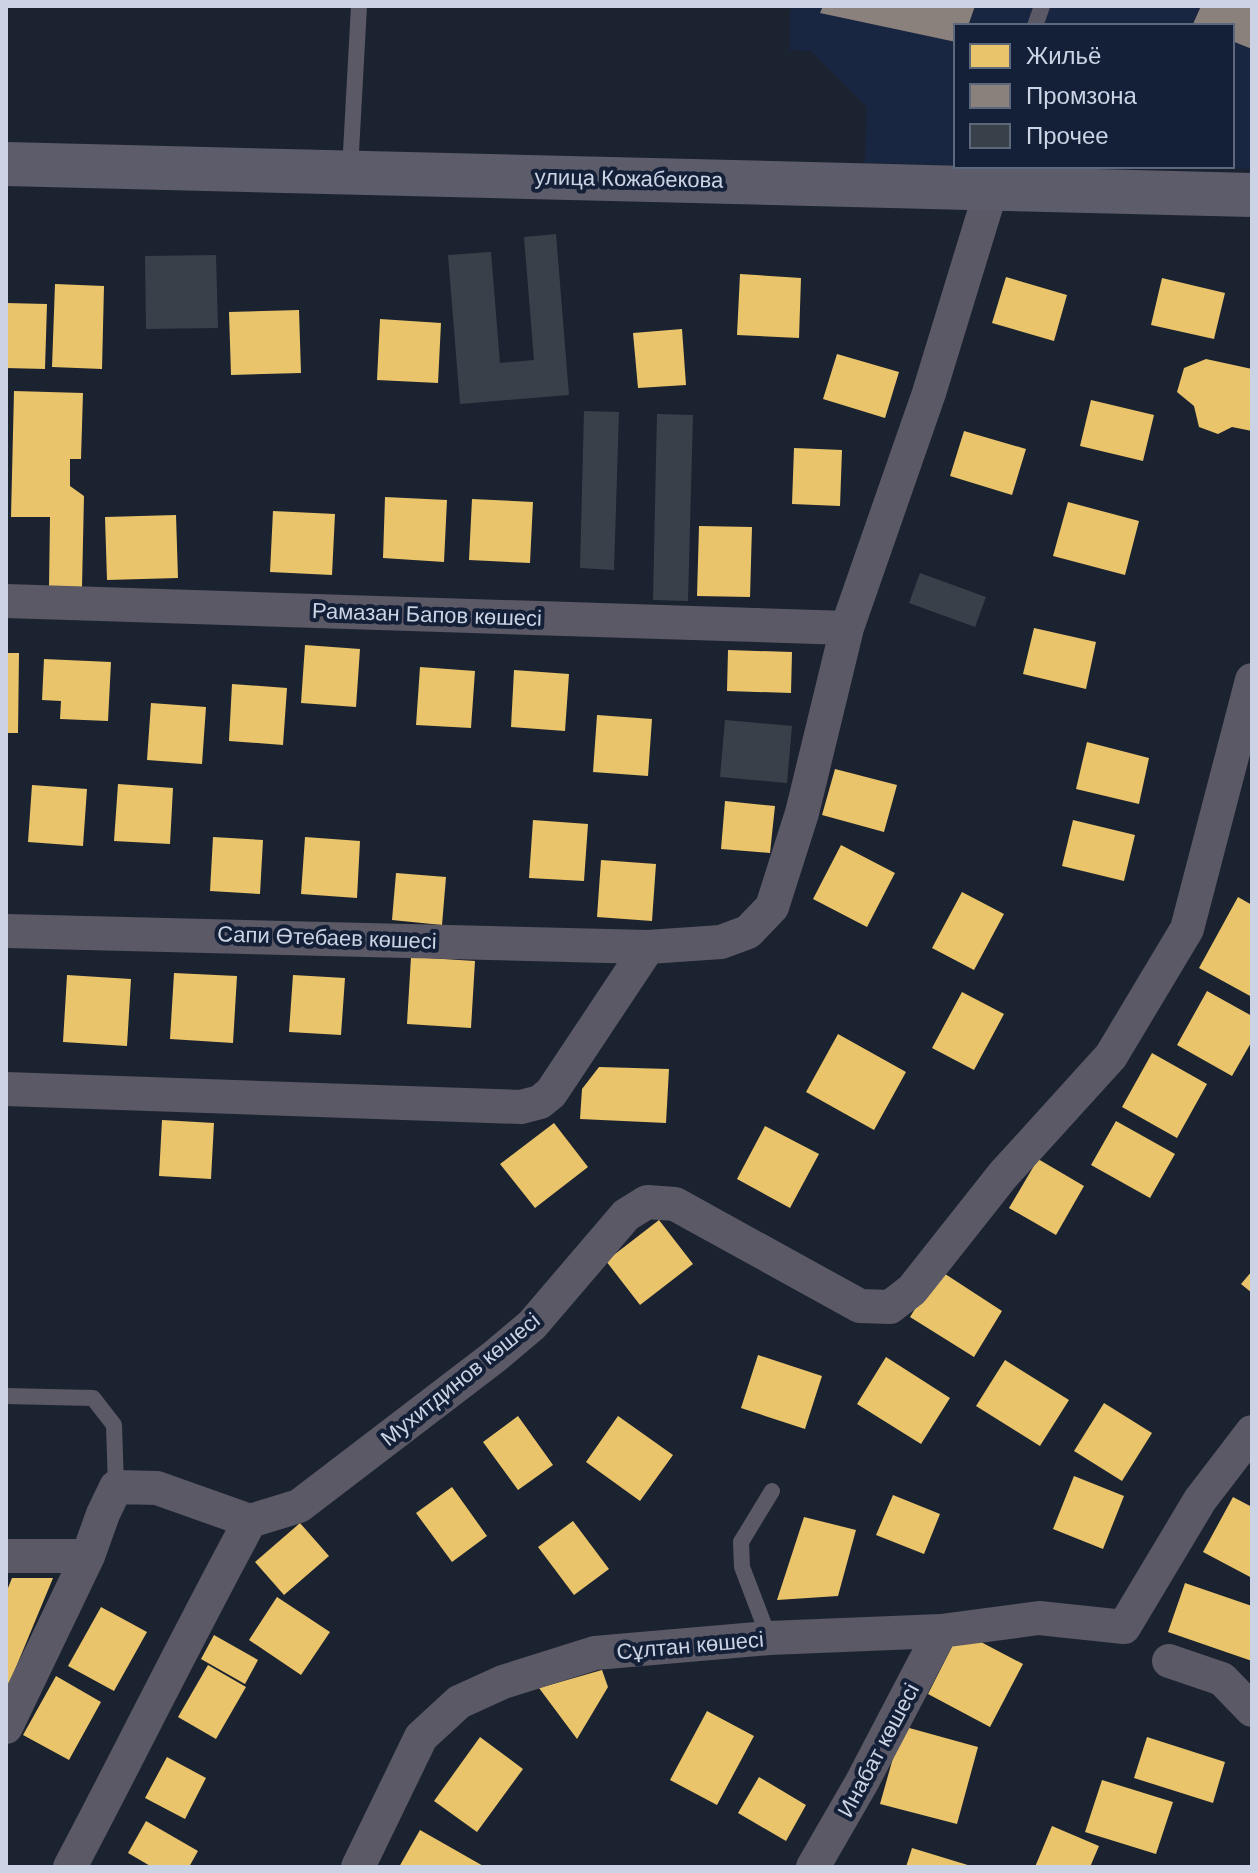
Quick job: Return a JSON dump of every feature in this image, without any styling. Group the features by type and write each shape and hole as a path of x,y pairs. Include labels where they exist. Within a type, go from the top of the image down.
{"main road":[{"name":"улица Кожабекова","path":"6,164 350,172 993,176 1252,195"}],"street":[{"name":"Сапи Өтебаев көшесі","path":"6,931 648,947 721,942 748,932 772,907 802,813 847,628 929,393 993,176"},
{"name":"Рамазан Бапов көшесі","path":"6,601 847,628"},
{"name":"Мухитдинов көшесі","path":"250,1521 299,1506 494,1357 532,1325 626,1215 647,1202 675,1204 860,1306 890,1307 912,1290 1003,1175 1111,1056 1187,929 1252,680"},
{"path":"6,1089 521,1107 540,1102 551,1093 648,947"},
{"name":"Сұлтан көшесі","path":"358,1867 421,1737 459,1702 503,1682 595,1653 769,1638 941,1631 1039,1618 1124,1627 1200,1500 1252,1432"},
{"path":"6,1727 88,1556 116,1487 157,1488 250,1521 202,1608 70,1867"},
{"path":"6,1556 88,1556"},
{"name":"Инабат көшесі","path":"813,1867 862,1782 941,1631"},
{"path":"1169,1661 1222,1679 1252,1710"}],"lane":[{"path":"350,172 359,6"},
{"path":"6,1396 93,1398 114,1425 116,1487"},
{"path":"769,1638 742,1567 741,1542 772,1491"}],"shaded area":[{"path":"793,6 1252,6 1252,169 1186,168 1234,168 1234,24 954,24 954,165 865,163 867,107 811,51 790,50 790,12"}],"building: Жильё":[{"path":"740,274 801,278 799,338 737,335"},
{"path":"1006,277 1067,295 1054,341 992,323"},
{"path":"1162,278 1225,293 1214,339 1151,325"},
{"path":"55,284 104,286 102,369 52,367"},
{"path":"6,303 47,304 45,369 6,368"},
{"path":"299,310 301,373 231,375 229,312"},
{"path":"380,319 441,323 438,383 377,380"},
{"path":"682,329 686,385 638,388 633,333"},
{"path":"837,354 899,372 885,418 823,399"},
{"path":"1206,359 1252,369 1252,431 1232,427 1218,434 1199,427 1194,406 1177,392 1184,368"},
{"path":"14,391 83,393 81,459 70,459 70,486 84,496 82,587 49,587 50,517 11,517"},
{"path":"1091,400 1154,415 1143,461 1080,446"},
{"path":"964,431 1026,449 1012,495 950,476"},
{"path":"794,448 842,450 840,506 792,504"},
{"path":"385,497 447,500 444,562 383,558"},
{"path":"472,499 533,502 530,563 469,560"},
{"path":"1068,502 1139,521 1125,575 1053,556"},
{"path":"273,511 335,514 332,575 270,572"},
{"path":"176,515 178,578 107,580 105,517"},
{"path":"699,526 752,527 750,597 697,596"},
{"path":"1034,628 1096,642 1086,689 1023,674"},
{"path":"305,645 360,649 356,707 301,703"},
{"path":"728,650 792,652 791,693 727,691"},
{"path":"6,653 19,653 18,733 6,733"},
{"path":"44,659 111,662 108,721 60,719 61,701 42,700"},
{"path":"420,667 475,671 471,728 416,725"},
{"path":"514,670 569,674 565,731 511,727"},
{"path":"232,684 287,688 283,745 229,741"},
{"path":"151,703 206,707 202,764 147,760"},
{"path":"597,715 652,719 648,776 593,772"},
{"path":"1087,742 1149,758 1139,804 1076,789"},
{"path":"835,769 897,785 884,832 822,815"},
{"path":"118,784 173,788 170,844 114,841"},
{"path":"32,785 87,789 83,846 28,842"},
{"path":"725,801 775,806 770,853 721,849"},
{"path":"533,820 588,824 584,881 529,878"},
{"path":"1073,820 1135,835 1124,881 1062,866"},
{"path":"213,837 263,840 260,894 210,891"},
{"path":"305,837 360,841 357,898 301,894"},
{"path":"841,845 895,873 867,927 813,899"},
{"path":"601,860 656,864 652,921 597,917"},
{"path":"396,873 446,877 442,925 392,920"},
{"path":"962,892 1004,914 974,970 932,948"},
{"path":"1238,897 1252,905 1252,997 1199,968"},
{"path":"411,957 475,961 471,1028 407,1024"},
{"path":"174,973 237,976 233,1043 170,1039"},
{"path":"67,975 131,979 127,1046 63,1042"},
{"path":"293,975 345,978 341,1035 289,1032"},
{"path":"1207,991 1252,1016 1252,1041 1232,1076 1177,1045"},
{"path":"962,992 1004,1014 974,1070 932,1048"},
{"path":"838,1034 906,1072 874,1130 806,1092"},
{"path":"1152,1053 1207,1084 1177,1138 1122,1107"},
{"path":"599,1067 669,1069 666,1123 580,1119 582,1089"},
{"path":"162,1120 214,1123 211,1179 159,1176"},
{"path":"1116,1121 1175,1154 1150,1198 1091,1165"},
{"path":"554,1123 588,1167 535,1208 500,1164"},
{"path":"765,1126 819,1154 790,1208 737,1179"},
{"path":"1038,1159 1084,1186 1056,1235 1009,1208"},
{"path":"659,1220 693,1264 640,1305 606,1261"},
{"path":"939,1270 1002,1311 974,1357 910,1317"},
{"path":"1252,1271 1252,1293 1241,1284"},
{"path":"758,1355 822,1376 805,1429 741,1408"},
{"path":"886,1357 950,1398 921,1444 857,1404"},
{"path":"1005,1360 1069,1400 1040,1446 976,1406"},
{"path":"1104,1403 1152,1433 1122,1481 1074,1451"},
{"path":"518,1416 553,1465 518,1490 483,1442"},
{"path":"618,1416 673,1455 640,1501 586,1462"},
{"path":"1074,1476 1124,1496 1103,1549 1053,1529"},
{"path":"452,1487 487,1536 452,1562 416,1513"},
{"path":"893,1495 940,1514 924,1554 876,1535"},
{"path":"1233,1497 1252,1507 1252,1578 1203,1552"},
{"path":"804,1517 856,1530 838,1596 777,1600"},
{"path":"573,1521 609,1569 574,1595 538,1547"},
{"path":"300,1523 329,1556 284,1595 255,1562"},
{"path":"12,1578 53,1578 9,1684 6,1683 6,1593"},
{"path":"1185,1583 1252,1606 1252,1661 1168,1632"},
{"path":"277,1597 330,1632 301,1675 249,1640"},
{"path":"101,1607 147,1632 114,1691 68,1666"},
{"path":"960,1631 1023,1664 990,1727 928,1694"},
{"path":"214,1635 258,1660 245,1684 201,1659"},
{"path":"208,1665 246,1687 216,1739 178,1717"},
{"path":"602,1670 608,1687 577,1739 539,1688"},
{"path":"56,1676 101,1702 69,1760 23,1735"},
{"path":"707,1711 754,1736 717,1805 670,1780"},
{"path":"902,1726 978,1747 957,1824 880,1804"},
{"path":"480,1737 523,1769 477,1832 434,1801"},
{"path":"1147,1737 1225,1762 1213,1803 1134,1778"},
{"path":"167,1757 206,1778 185,1819 145,1798"},
{"path":"759,1777 806,1805 786,1841 738,1813"},
{"path":"1102,1780 1173,1802 1156,1854 1085,1832"},
{"path":"146,1821 198,1851 189,1867 152,1867 128,1853"},
{"path":"1052,1826 1099,1846 1090,1867 1035,1867"},
{"path":"420,1830 485,1867 399,1867"},
{"path":"912,1848 971,1866 971,1867 906,1867"}],"building: Промзона":[{"path":"823,6 975,6 969,24 954,24 954,42 820,13"},
{"path":"1201,6 1252,6 1252,49 1234,42 1234,24 1193,24"}],"building: Прочее":[{"path":"556,234 569,395 460,404 448,255 491,252 500,363 534,360 524,237"},
{"path":"216,255 218,328 146,329 145,256"},
{"path":"584,411 619,412 614,570 580,568"},
{"path":"657,414 693,415 688,601 653,600"},
{"path":"920,573 986,597 975,627 909,603"},
{"path":"725,720 792,726 787,783 720,777"}]}
